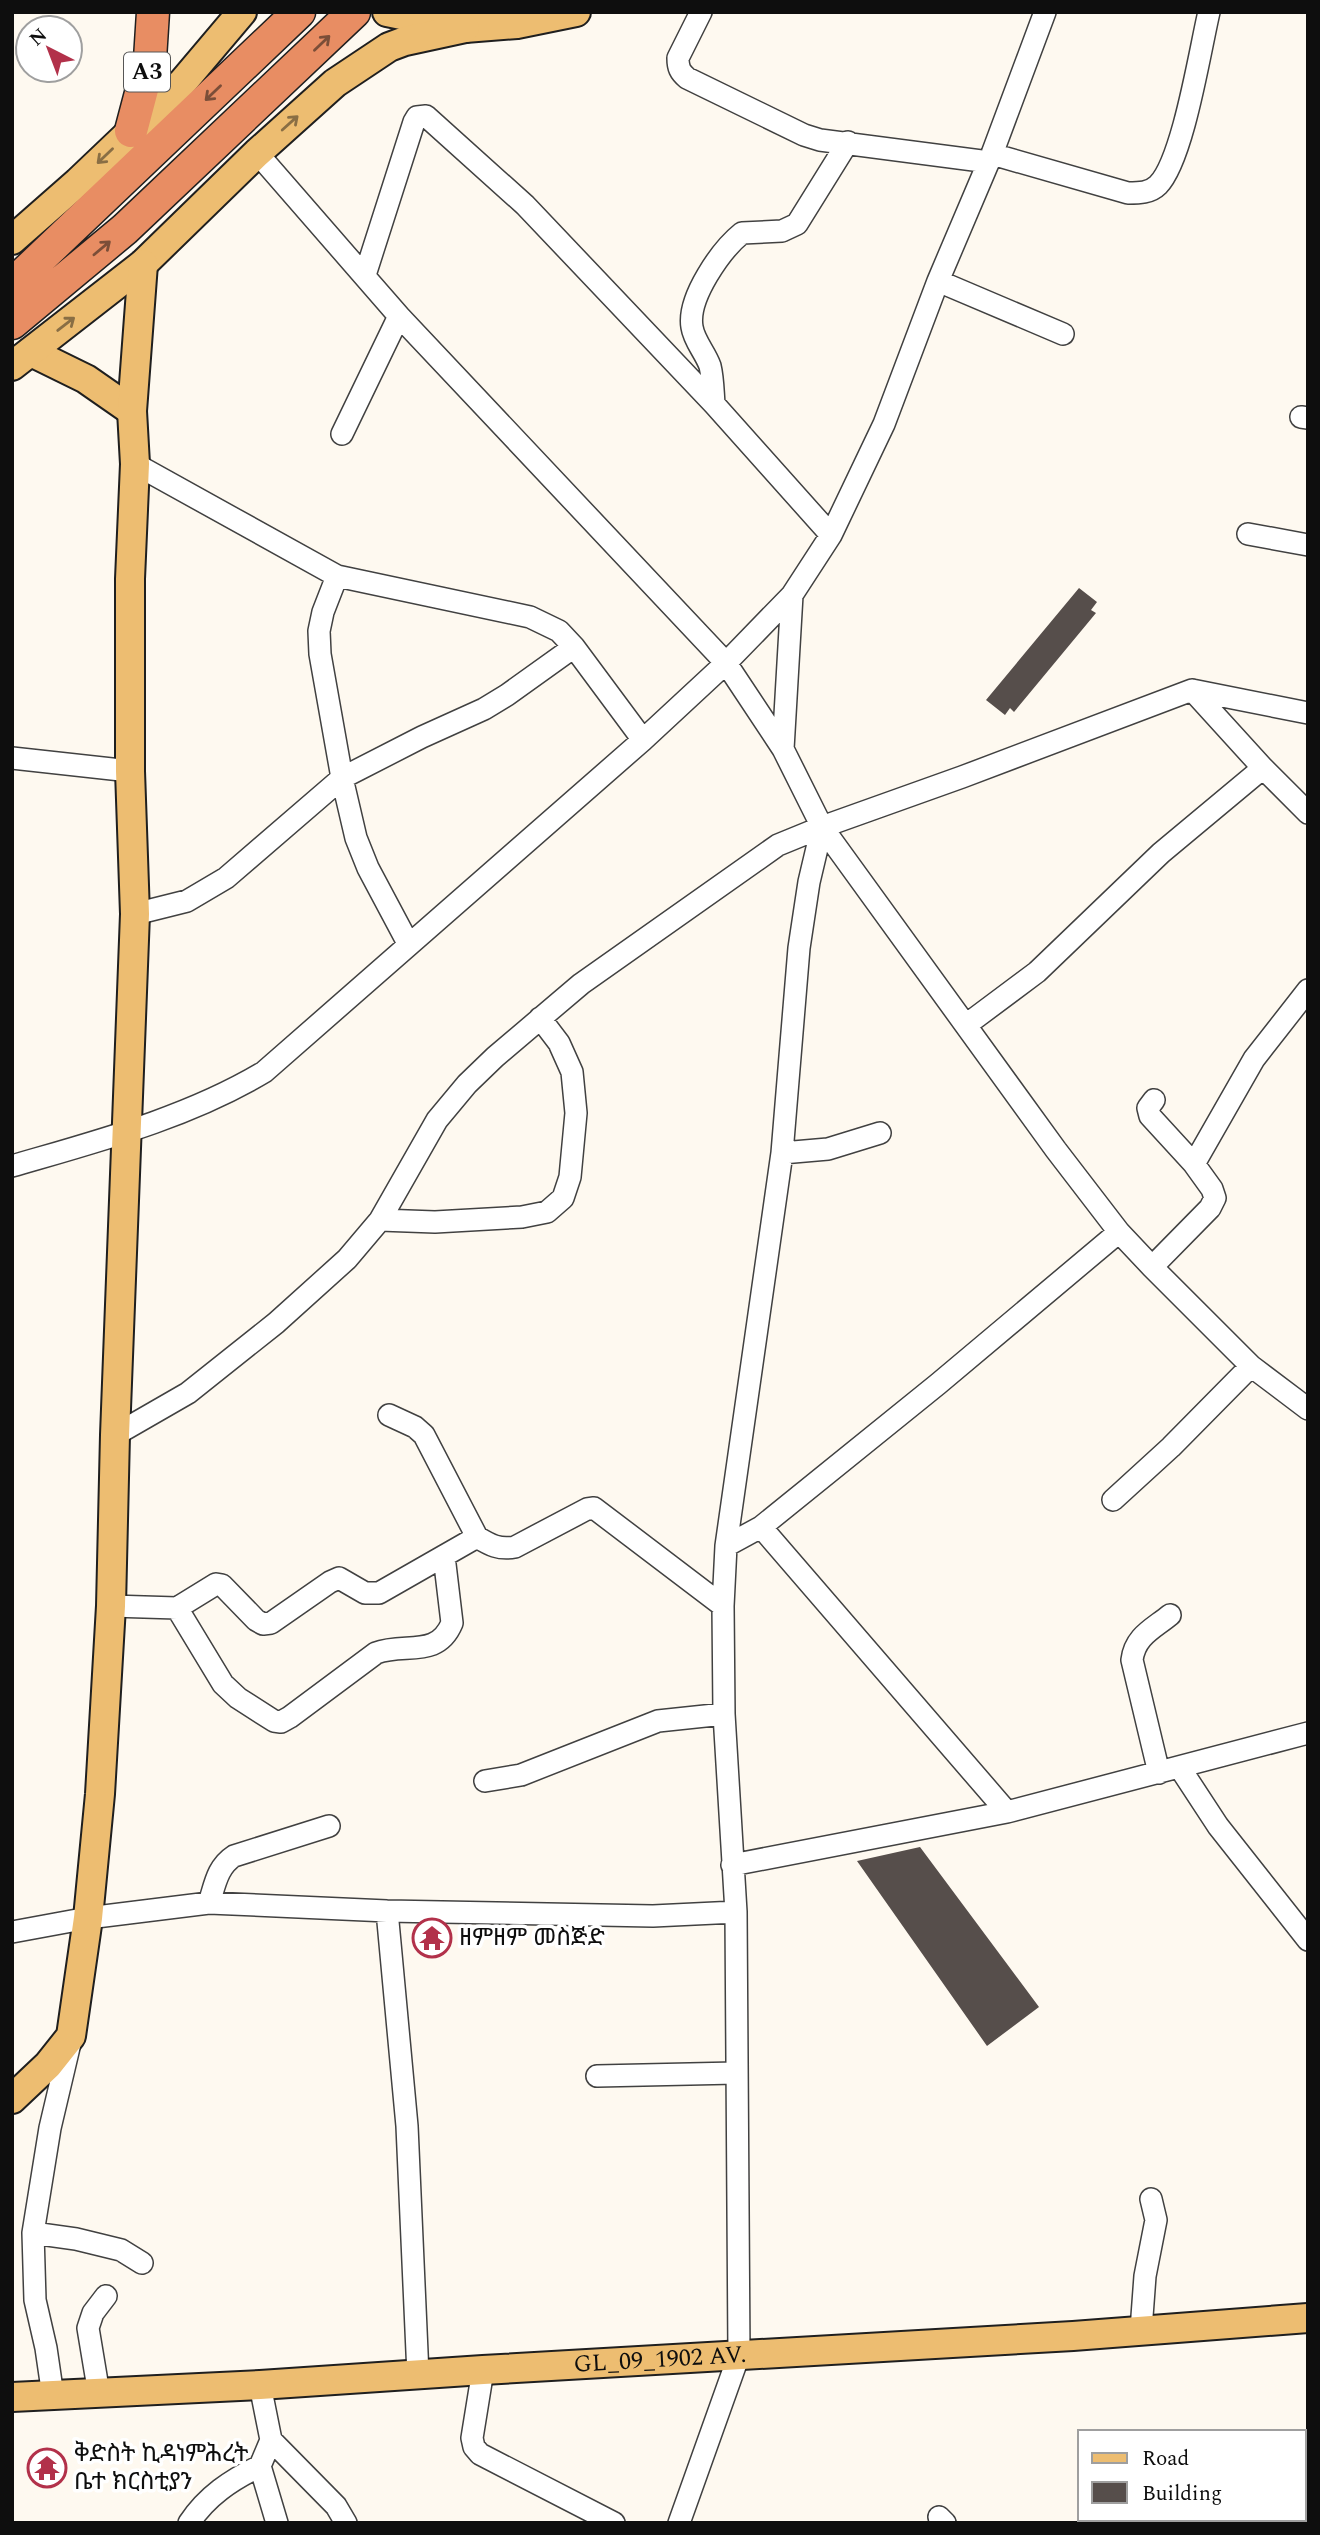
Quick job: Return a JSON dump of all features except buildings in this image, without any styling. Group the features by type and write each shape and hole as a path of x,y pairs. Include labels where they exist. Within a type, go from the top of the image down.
{"highway":[{"name":"A3","path":"131,131 150,60 153,12"},
{"path":"12,285 299,12"},
{"path":"12,323 125,229 354,12"}],"main road":[{"path":"12,240 78,182 182,83 242,12"},
{"path":"22,359 143,264 257,153 335,83 370,58 405,41 465,27 517,24 576,12"},
{"path":"395,14 465,27"},
{"path":"12,2099 48,2065 71,2036 88,1918 100,1794 111,1606 135,914 130,771 130,579 135,464 132,411 143,264"},
{"path":"22,359 86,379 132,411"},
{"name":"GL_09_1902 AV.","path":"12,2398 1073,2336 1308,2318"}],"street":[{"path":"701,12 678,58 678,65 687,78 804,135 820,140 991,158 1128,193 1144,193 1157,186 1170,169 1180,140 1209,12"},
{"path":"12,1166 128,1132 229,1093 264,1072 643,740 726,663 792,595 831,536 884,424 939,281 991,158 1045,12"},
{"path":"365,275 414,122 417,117 426,116 525,205 714,404 831,536"},
{"path":"714,404 710,366 695,339 692,326 692,315 704,281 720,255 742,233 782,231 797,224 848,142"},
{"path":"257,153 399,316 726,663 783,749 822,827 1056,1150 1119,1232 1251,1366 1308,1409"},
{"path":"12,222 78,182"},
{"path":"939,281 1063,334"},
{"path":"342,434 399,316"},
{"path":"135,464 337,576 530,617 547,624 559,631 574,647 643,740"},
{"path":"1248,534 1308,545"},
{"path":"337,576 323,612 320,654 342,778 356,838 368,868 410,945"},
{"path":"783,749 792,595"},
{"path":"135,914 187,901 226,878 342,778 484,709 574,647"},
{"path":"1192,690 1308,813"},
{"path":"115,1435 188,1393 276,1323 347,1259 380,1220 437,1120 467,1084 540,1018 664,923 778,845 1192,690 1308,713"},
{"path":"12,758 130,771"},
{"path":"966,1025 1037,972 1161,853 1263,768"},
{"path":"679,2523 740,2355 736,1912 724,1714 723,1606 726,1546 782,1153 799,948 809,882 822,827"},
{"path":"1194,1164 1254,1059 1308,990"},
{"path":"380,1220 435,1222 522,1217 547,1212 563,1198 570,1177 576,1113 572,1072 559,1043 540,1018"},
{"path":"1152,1267 1210,1208 1215,1198 1212,1189 1194,1164 1150,1116 1148,1108 1154,1100"},
{"path":"782,1153 828,1149 880,1133"},
{"path":"726,1546 761,1527 939,1384 1119,1232"},
{"path":"1113,1500 1171,1447 1251,1366"},
{"path":"389,1415 415,1427 424,1435 477,1537 502,1550 514,1548 587,1509 594,1508 723,1606"},
{"path":"761,1527 1007,1812"},
{"path":"111,1606 177,1608 216,1584 222,1585 256,1620 263,1624 271,1623 330,1581 338,1578 365,1593 379,1594 477,1537"},
{"path":"177,1608 223,1684 266,1717 281,1722 376,1653 387,1649 431,1646 441,1641 452,1623 444,1556"},
{"path":"1159,1773 1132,1660 1134,1647 1139,1640 1170,1615"},
{"path":"485,1781 521,1775 659,1721 724,1714"},
{"path":"732,1865 1007,1812 1308,1733"},
{"path":"1180,1768 1218,1826 1308,1940"},
{"path":"209,1903 220,1869 226,1861 234,1856 329,1826"},
{"path":"12,1932 88,1918 209,1903 387,1911 653,1916 736,1912"},
{"path":"387,1911 407,2126 418,2375"},
{"path":"53,2396 35,2300 33,2233 50,2128 71,2036"},
{"path":"597,2076 736,2073"},
{"path":"1141,2330 1145,2276 1156,2220 1151,2199"},
{"path":"33,2233 76,2239 121,2250 142,2263"},
{"path":"99,2394 88,2328 93,2313 106,2295"},
{"path":"483,2370 472,2438 474,2447 480,2454 614,2523"},
{"path":"260,2385 271,2440 335,2506 346,2523"},
{"path":"271,2440 260,2466 277,2523"},
{"path":"189,2523 198,2509 228,2482 260,2466"}],"place":[{"name":"ዘምዘም መስጅድ","path":"432,1938"},
{"name":"ቅድስት ኪዳነምሕረት ቤተ ክርስቲያን","path":"47,2468"}]}
